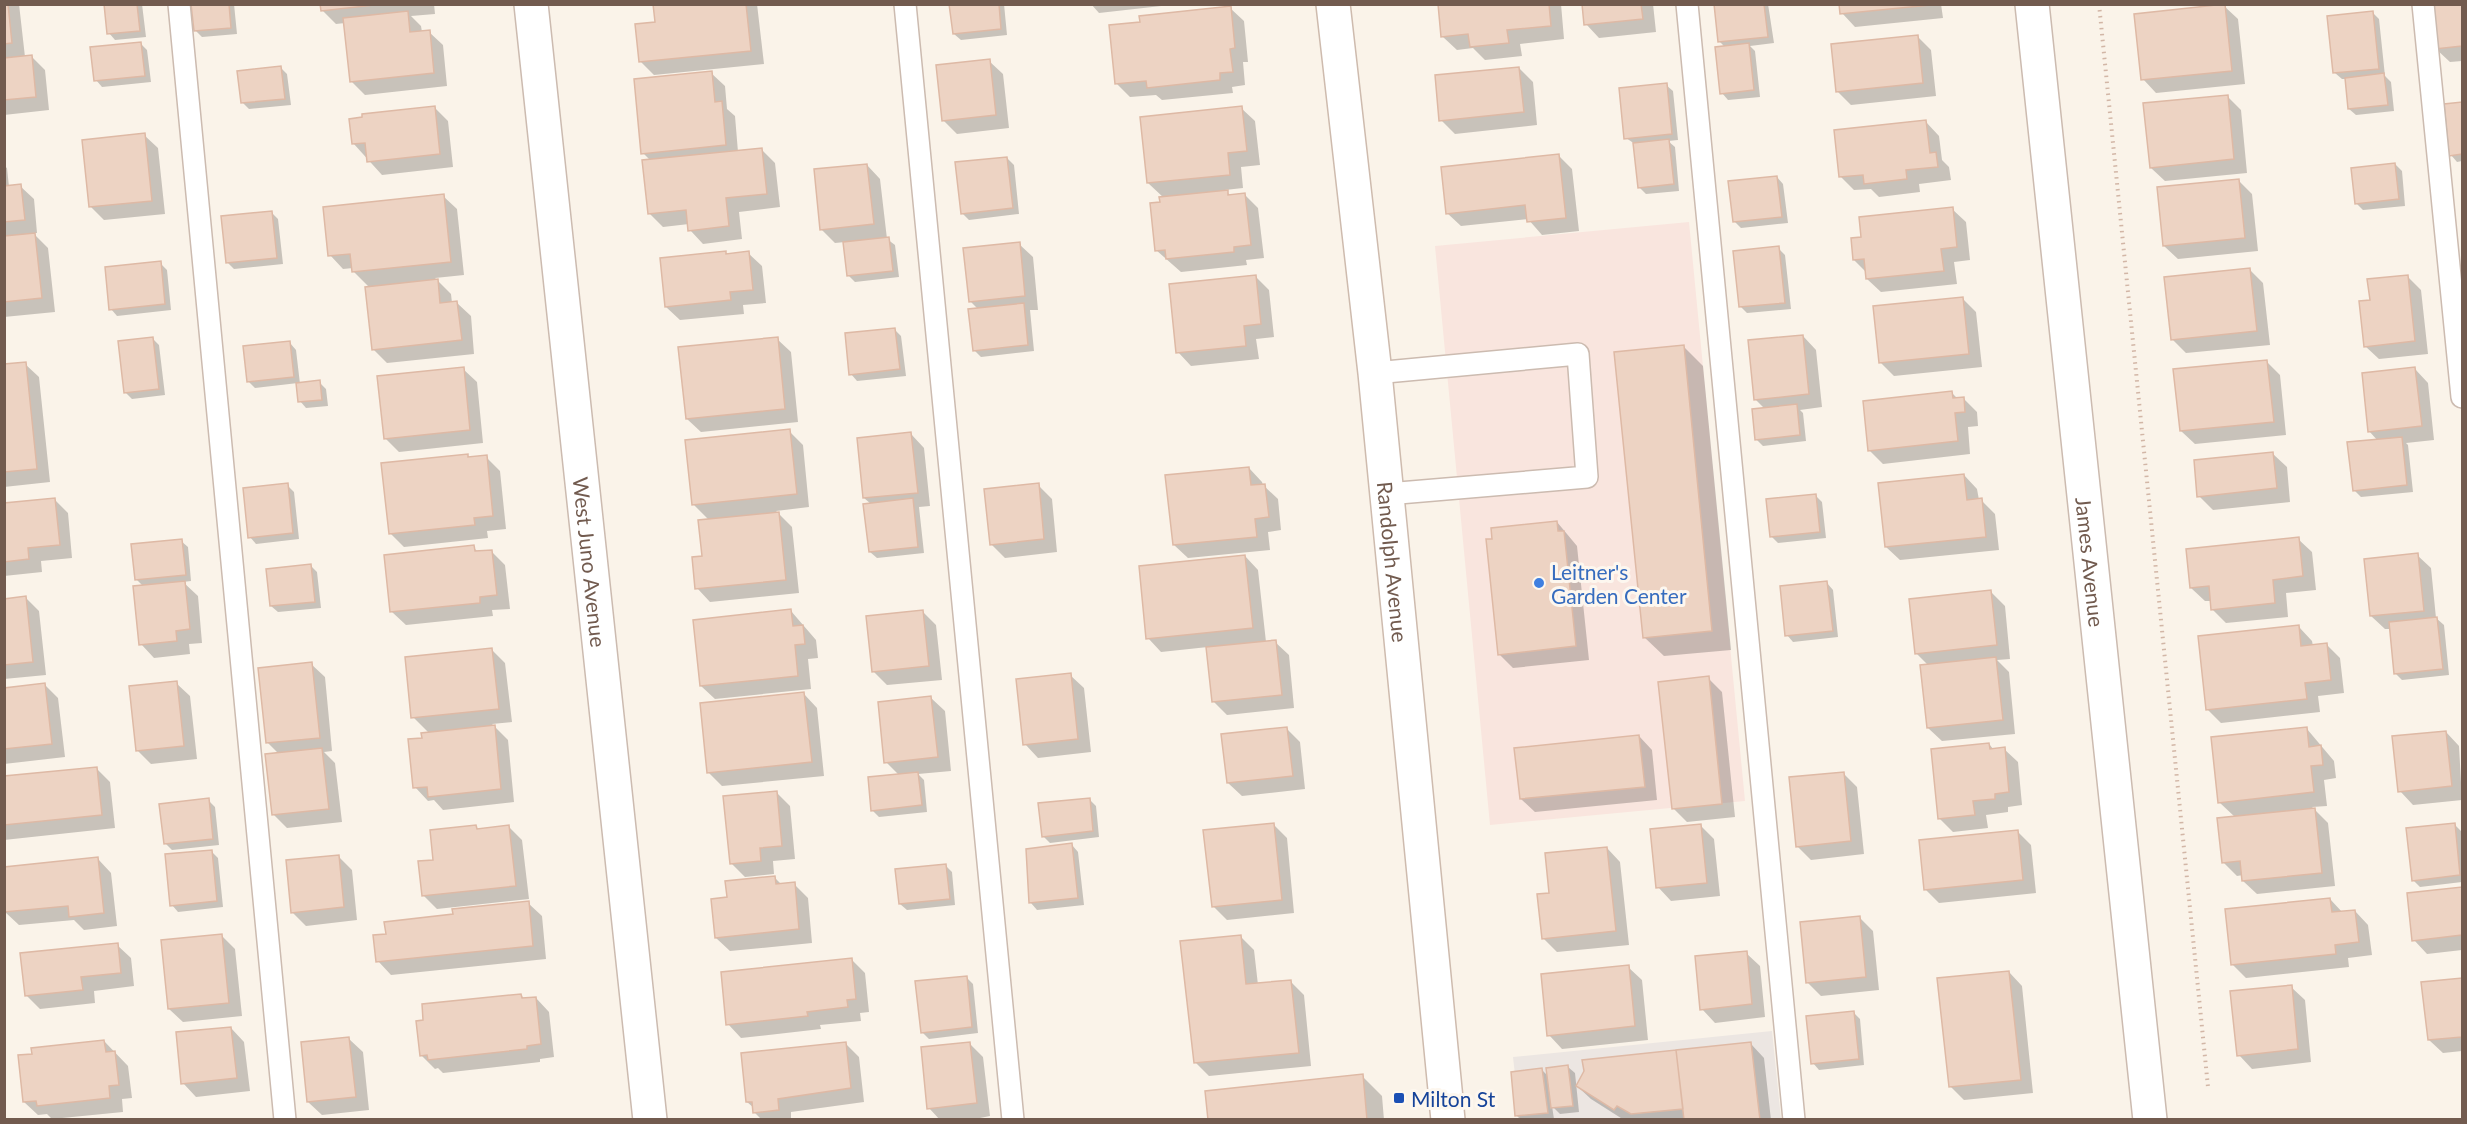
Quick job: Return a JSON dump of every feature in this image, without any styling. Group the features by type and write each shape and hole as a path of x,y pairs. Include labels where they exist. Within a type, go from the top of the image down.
{"street":[{"name":"West Juno Avenue","path":"531,4 650,1119"},
{"name":"Randolph Avenue","path":"1333,4 1375,373 1448,1119"},
{"name":"James Avenue","path":"2032,4 2150,1119"}],"lane":[{"path":"178,4 285,1119"},
{"path":"905,4 1013,1119"},
{"path":"1687,4 1794,1119"},
{"path":"2423,4 2463,397"},
{"path":"1375,373 1578,354 1587,477 1387,494"}],"path":[{"path":"2099,4 2208,1088"}],"shaded area":[{"path":"1689,222 1745,801 1490,825 1435,246"},
{"path":"1772,1031 1781,1119 1520,1119 1513,1057"}],"building":[{"path":"4,4 8,4 12,43 4,44"},
{"path":"104,4 137,4 140,31 107,34"},
{"path":"191,4 229,4 231,28 194,31"},
{"path":"320,4 383,4 321,11"},
{"path":"653,4 746,4 751,51 639,62 635,24 655,22"},
{"path":"949,4 999,4 1001,29 953,34"},
{"path":"1438,4 1549,4 1551,26 1507,30 1509,43 1470,47 1468,34 1441,37"},
{"path":"1582,4 1641,4 1643,19 1584,25"},
{"path":"1714,4 1764,4 1768,37 1718,42"},
{"path":"1839,4 1930,4 1930,5 1840,14"},
{"path":"2225,4 2232,71 2141,80 2134,14"},
{"path":"2430,4 2462,4 2462,46 2435,49"},
{"path":"1231,6 1235,48 1230,49 1233,72 1220,73 1220,80 1147,88 1146,81 1115,84 1109,25 1140,22 1139,16"},
{"path":"408,11 410,32 430,30 434,73 350,82 343,18"},
{"path":"2373,11 2379,69 2333,73 2327,16"},
{"path":"1918,35 1923,83 1836,92 1831,44"},
{"path":"141,42 145,76 94,81 90,47"},
{"path":"1749,43 1754,90 1720,94 1715,47"},
{"path":"32,55 36,97 4,100 4,58"},
{"path":"990,59 996,115 942,121 936,65"},
{"path":"281,66 285,99 241,103 237,71"},
{"path":"1519,67 1524,112 1439,121 1435,75"},
{"path":"712,71 715,102 722,101 726,145 641,154 634,79"},
{"path":"2384,73 2388,105 2348,109 2345,78"},
{"path":"1667,83 1672,134 1624,139 1619,88"},
{"path":"2228,95 2234,159 2150,168 2143,103"},
{"path":"2462,102 2462,154 2449,156 2444,104"},
{"path":"435,106 440,154 367,162 365,143 352,144 349,119 362,117 362,114"},
{"path":"1242,106 1247,151 1228,153 1230,175 1147,183 1140,117"},
{"path":"1926,120 1930,153 1936,152 1938,167 1906,170 1907,179 1864,184 1863,175 1839,177 1834,130"},
{"path":"145,133 152,201 89,207 82,140"},
{"path":"1669,139 1674,184 1638,188 1633,143"},
{"path":"762,148 767,194 726,198 729,226 688,231 686,210 648,214 642,160"},
{"path":"1559,154 1566,218 1527,222 1525,205 1446,214 1441,167"},
{"path":"1007,157 1013,208 961,214 955,162"},
{"path":"2395,163 2399,199 2355,204 2351,168"},
{"path":"867,164 874,224 820,230 814,169"},
{"path":"1777,176 1782,217 1733,222 1728,181"},
{"path":"2239,179 2245,238 2163,246 2157,187"},
{"path":"21,184 25,220 4,222 4,186"},
{"path":"1228,190 1228,195 1245,193 1251,245 1234,247 1234,252 1166,259 1165,250 1155,251 1150,203 1160,202 1159,197"},
{"path":"444,194 451,262 352,272 350,254 328,256 323,207"},
{"path":"1953,207 1957,247 1941,249 1944,271 1866,279 1864,259 1853,260 1851,238 1861,237 1859,217"},
{"path":"272,211 277,258 226,263 221,216"},
{"path":"35,233 42,298 4,302 4,236"},
{"path":"889,237 893,271 847,276 843,242"},
{"path":"1020,242 1025,296 969,302 963,248"},
{"path":"1779,246 1785,303 1739,307 1733,251"},
{"path":"726,251 726,254 749,251 753,290 730,292 731,300 665,307 660,258"},
{"path":"161,261 165,304 109,310 105,267"},
{"path":"2250,268 2257,331 2171,340 2164,277"},
{"path":"1256,275 1261,324 1244,326 1246,346 1176,353 1169,284"},
{"path":"2408,275 2415,341 2364,347 2359,301 2370,300 2367,279"},
{"path":"438,279 440,303 457,301 462,340 372,350 365,287"},
{"path":"1963,297 1969,354 1879,363 1873,306"},
{"path":"1024,303 1028,345 973,351 968,309"},
{"path":"895,328 900,369 849,375 845,333"},
{"path":"1803,335 1809,394 1754,400 1748,340"},
{"path":"153,337 159,389 124,393 118,341"},
{"path":"778,337 785,409 686,419 678,347"},
{"path":"290,341 294,377 247,382 243,346"},
{"path":"1684,345 1712,631 1643,638 1614,352"},
{"path":"2267,360 2274,422 2180,431 2173,369"},
{"path":"26,362 37,469 4,472 4,364"},
{"path":"464,367 470,430 384,439 377,376"},
{"path":"2415,367 2422,426 2368,432 2362,373"},
{"path":"320,380 322,400 298,402 296,383"},
{"path":"1952,391 1953,398 1964,397 1965,412 1955,413 1958,441 1868,451 1863,401"},
{"path":"1797,404 1800,435 1755,440 1752,409"},
{"path":"790,429 797,494 692,505 685,440"},
{"path":"911,432 918,493 863,498 857,438"},
{"path":"2402,437 2407,485 2353,491 2347,442"},
{"path":"2273,452 2277,488 2197,497 2194,460"},
{"path":"468,454 468,457 487,455 493,516 474,518 475,525 389,534 381,463"},
{"path":"1249,467 1251,485 1265,484 1269,517 1255,519 1257,537 1173,545 1165,475"},
{"path":"1964,474 1967,500 1982,498 1986,537 1885,547 1878,483"},
{"path":"288,483 293,533 248,538 243,488"},
{"path":"1039,483 1044,539 990,545 984,489"},
{"path":"1816,494 1820,532 1770,537 1766,499"},
{"path":"55,498 60,545 28,548 29,559 4,562 4,503"},
{"path":"913,498 918,547 869,552 863,504"},
{"path":"779,512 786,580 695,589 692,557 702,556 698,520"},
{"path":"1557,521 1558,531 1564,531 1576,646 1498,655 1486,539 1492,539 1491,528"},
{"path":"2299,537 2303,576 2273,580 2275,603 2211,610 2209,586 2190,588 2186,549"},
{"path":"182,539 186,575 135,580 131,544"},
{"path":"474,545 475,551 492,550 497,595 480,597 480,603 390,612 384,555"},
{"path":"2418,553 2424,611 2370,616 2364,559"},
{"path":"1245,555 1253,628 1146,639 1139,566"},
{"path":"311,564 315,602 270,606 266,569"},
{"path":"185,581 190,629 176,631 177,641 139,645 133,586"},
{"path":"1827,581 1833,631 1785,636 1780,586"},
{"path":"1991,590 1997,645 1915,654 1909,599"},
{"path":"26,596 33,662 4,665 4,599"},
{"path":"791,609 793,626 803,625 805,644 795,645 798,676 700,686 693,620"},
{"path":"923,610 929,666 872,672 866,616"},
{"path":"2437,617 2443,669 2394,674 2389,622"},
{"path":"2299,625 2301,646 2327,643 2331,680 2305,683 2307,699 2206,710 2198,636"},
{"path":"1276,640 1282,695 1212,702 1206,647"},
{"path":"492,648 499,709 411,718 405,657"},
{"path":"1996,657 2003,720 1927,728 1920,665"},
{"path":"312,662 320,738 266,743 258,668"},
{"path":"1071,673 1078,739 1023,745 1016,679"},
{"path":"1709,676 1722,804 1672,809 1658,682"},
{"path":"177,681 184,746 136,751 129,686"},
{"path":"45,683 52,744 4,749 4,688"},
{"path":"804,692 812,762 707,773 700,703"},
{"path":"931,696 938,757 884,763 878,702"},
{"path":"495,725 501,789 428,797 427,787 413,788 408,739 422,738 421,733"},
{"path":"1287,727 1293,776 1227,783 1221,734"},
{"path":"2307,727 2309,747 2321,745 2323,765 2311,766 2314,792 2218,803 2211,737"},
{"path":"2446,731 2452,786 2398,792 2392,736"},
{"path":"1639,735 1645,787 1520,799 1514,748"},
{"path":"1989,743 1990,749 2005,747 2009,792 1995,794 1995,799 1973,801 1975,815 1938,819 1931,749"},
{"path":"322,748 329,809 272,815 265,754"},
{"path":"97,767 102,815 4,825 4,776"},
{"path":"918,772 922,805 871,811 868,777"},
{"path":"1844,772 1851,841 1796,847 1789,777"},
{"path":"777,791 782,846 760,848 761,861 730,864 723,796"},
{"path":"209,798 213,839 164,844 159,804"},
{"path":"1090,798 1093,831 1042,837 1038,803"},
{"path":"2315,808 2322,873 2242,881 2240,861 2222,863 2217,818"},
{"path":"1274,823 1282,900 1212,907 1203,830"},
{"path":"2455,823 2460,875 2412,881 2406,828"},
{"path":"1701,824 1707,883 1656,888 1650,829"},
{"path":"476,825 477,829 509,825 516,886 422,896 418,861 433,860 430,830"},
{"path":"2018,830 2023,880 1924,890 1919,840"},
{"path":"1072,843 1078,898 1029,903 1026,849"},
{"path":"1607,847 1616,931 1542,939 1537,894 1549,893 1545,853"},
{"path":"212,850 217,901 170,906 165,854"},
{"path":"339,855 344,907 291,913 286,860"},
{"path":"98,857 104,913 69,917 68,906 4,912 4,867"},
{"path":"946,864 950,899 899,904 895,869"},
{"path":"775,876 776,884 795,882 799,929 715,938 711,899 727,897 725,881"},
{"path":"2462,887 2462,935 2412,941 2407,893"},
{"path":"2330,898 2332,912 2355,910 2359,942 2335,945 2336,954 2231,965 2225,909"},
{"path":"529,901 533,946 376,962 373,935 386,934 384,922 453,914 452,909"},
{"path":"1860,916 1866,977 1806,983 1800,922"},
{"path":"222,934 229,1003 168,1009 161,940"},
{"path":"1241,935 1246,984 1291,980 1299,1053 1194,1063 1180,941"},
{"path":"118,943 121,973 81,977 83,990 25,996 20,953"},
{"path":"1747,951 1752,1004 1700,1010 1695,956"},
{"path":"852,958 856,999 847,1000 848,1007 807,1012 808,1016 726,1025 721,972"},
{"path":"1629,965 1635,1026 1547,1036 1541,974"},
{"path":"2009,971 2021,1080 1949,1087 1937,978"},
{"path":"967,976 972,1027 921,1033 915,981"},
{"path":"2462,978 2462,1037 2428,1040 2421,982"},
{"path":"2292,985 2298,1049 2237,1056 2230,991"},
{"path":"521,994 522,998 536,997 541,1044 527,1046 527,1049 428,1060 427,1055 420,1056 416,1021 423,1020 422,1004"},
{"path":"1854,1011 1859,1059 1811,1064 1806,1016"},
{"path":"231,1027 237,1078 181,1084 176,1032"},
{"path":"349,1037 356,1097 307,1102 301,1042"},
{"path":"104,1040 106,1052 115,1051 119,1085 109,1086 110,1098 37,1106 36,1101 23,1102 18,1055 32,1054 31,1048"},
{"path":"846,1042 851,1088 778,1099 779,1110 753,1113 752,1102 746,1102 741,1053"},
{"path":"970,1042 977,1103 927,1109 921,1047"},
{"path":"1751,1042 1760,1120 1684,1120 1676,1050"},
{"path":"1676,1050 1683,1109 1631,1114 1617,1106 1614,1110 1576,1086 1584,1071 1582,1060"},
{"path":"1568,1065 1573,1106 1551,1108 1546,1068"},
{"path":"1542,1068 1548,1113 1515,1116 1511,1072"},
{"path":"1363,1074 1367,1120 1208,1120 1205,1091"}],"place":[{"name":"Leitner's Garden Center","path":"1539,583"},
{"name":"Milton St","path":"1399,1098"}]}
